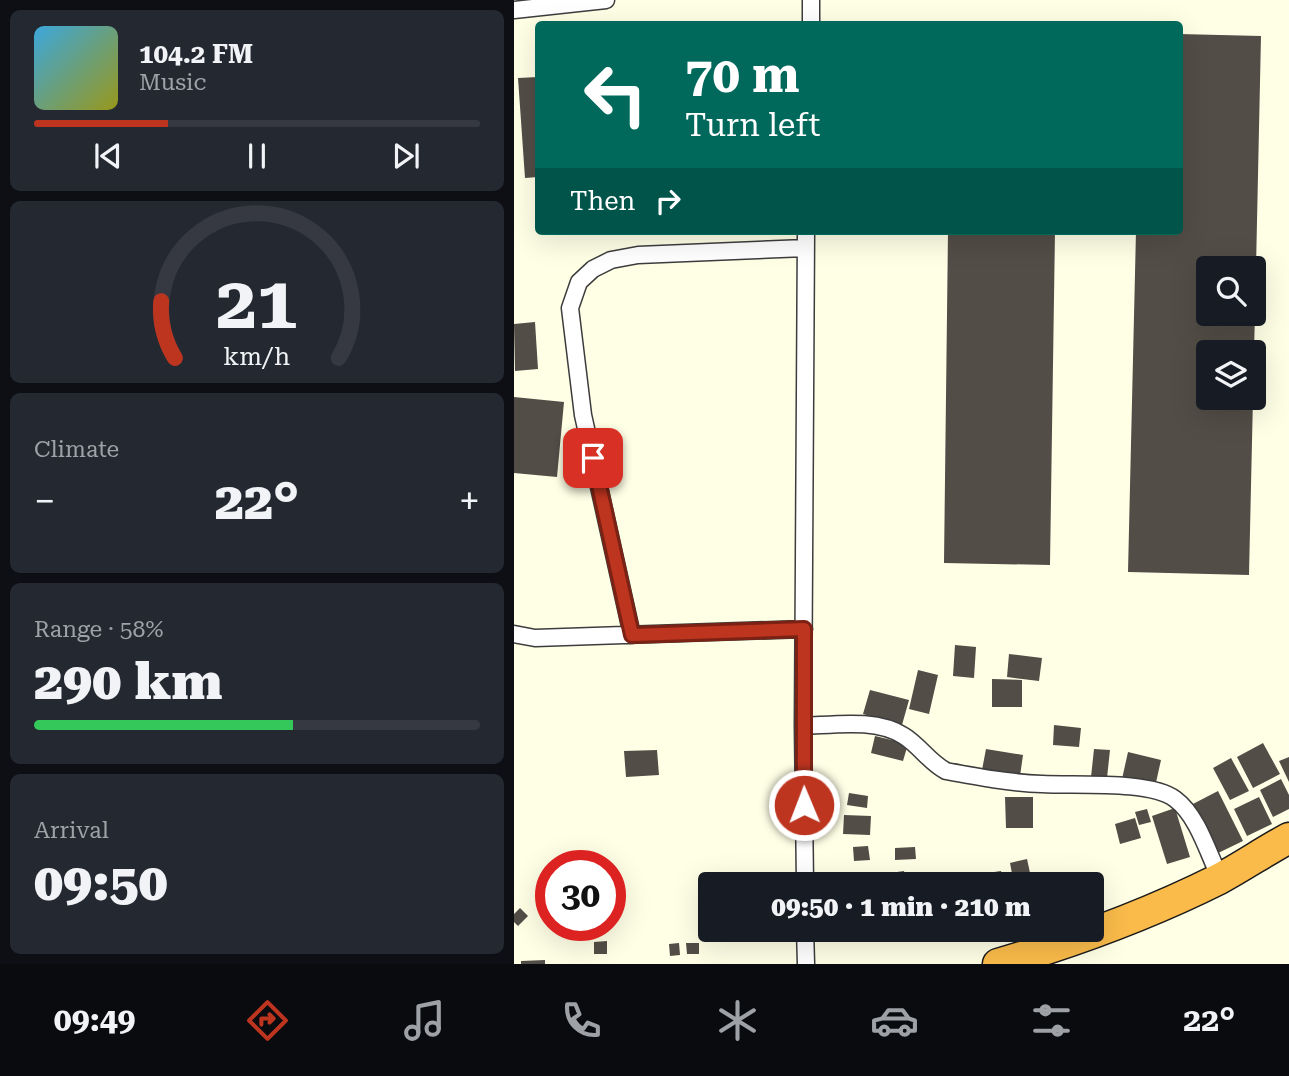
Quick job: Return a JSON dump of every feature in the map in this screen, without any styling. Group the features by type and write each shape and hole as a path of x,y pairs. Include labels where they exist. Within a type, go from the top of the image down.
{"highway":[{"path":"998,964 1041,951 1163,905 1220,878 1289,838"}],"street":[{"path":"514,10 606,0"},
{"path":"811,0 811,21"},
{"path":"805,872 806,235"},
{"path":"632,635 583,415 570,308 579,282 593,269 611,260 638,256 805,248"},
{"path":"514,634 535,638 804,629"},
{"path":"803,726 873,726 896,732 946,771 1041,784 1105,785 1158,790 1174,797 1185,807 1220,878"},
{"path":"806,942 806,964"}],"building":[{"path":"1183,34 1261,36 1256,256 1196,256 1196,326 1255,326 1254,340 1196,340 1196,410 1253,410 1249,575 1128,572 1136,235 1183,235"},
{"path":"535,77 535,177 525,178 518,78"},
{"path":"948,235 1055,235 1050,565 944,563"},
{"path":"535,322 538,369 515,371 514,324"},
{"path":"514,397 564,402 557,477 514,473"},
{"path":"955,645 976,647 974,678 953,676"},
{"path":"1009,654 1042,658 1039,681 1007,677"},
{"path":"918,670 938,675 929,714 909,709"},
{"path":"992,679 1022,680 1022,707 992,707"},
{"path":"870,690 909,700 902,725 863,714"},
{"path":"1054,725 1081,728 1079,747 1053,745"},
{"path":"875,736 908,744 903,761 871,753"},
{"path":"1263,743 1280,774 1253,788 1237,757"},
{"path":"986,749 1023,755 1020,776 982,770"},
{"path":"1094,749 1110,750 1107,778 1091,777"},
{"path":"657,750 659,775 626,777 624,751"},
{"path":"1128,752 1161,760 1155,787 1122,779"},
{"path":"1289,757 1289,782 1279,761"},
{"path":"1231,758 1249,791 1230,800 1213,768"},
{"path":"1281,779 1289,795 1289,809 1273,817 1260,790"},
{"path":"1218,791 1243,841 1214,855 1189,806"},
{"path":"849,793 868,796 867,808 847,805"},
{"path":"1005,797 1033,797 1033,828 1006,828"},
{"path":"1259,797 1272,824 1247,836 1234,809"},
{"path":"1175,808 1190,857 1167,864 1152,816"},
{"path":"1147,809 1151,822 1139,825 1135,812"},
{"path":"844,815 871,816 870,835 843,834"},
{"path":"1135,818 1141,838 1120,844 1115,824"},
{"path":"868,846 870,860 854,861 853,847"},
{"path":"915,847 916,859 895,860 895,848"},
{"path":"1027,859 1030,872 1012,872 1010,863"},
{"path":"520,908 528,916 518,926 514,922 514,914"},
{"path":"607,941 607,954 594,954 594,942"},
{"path":"679,943 680,955 670,956 669,944"},
{"path":"686,943 699,943 699,954 687,954"},
{"path":"545,960 545,964 521,964 521,961"}],"route":[{"path":"593,458 632,635 804,629 804,805"}]}
